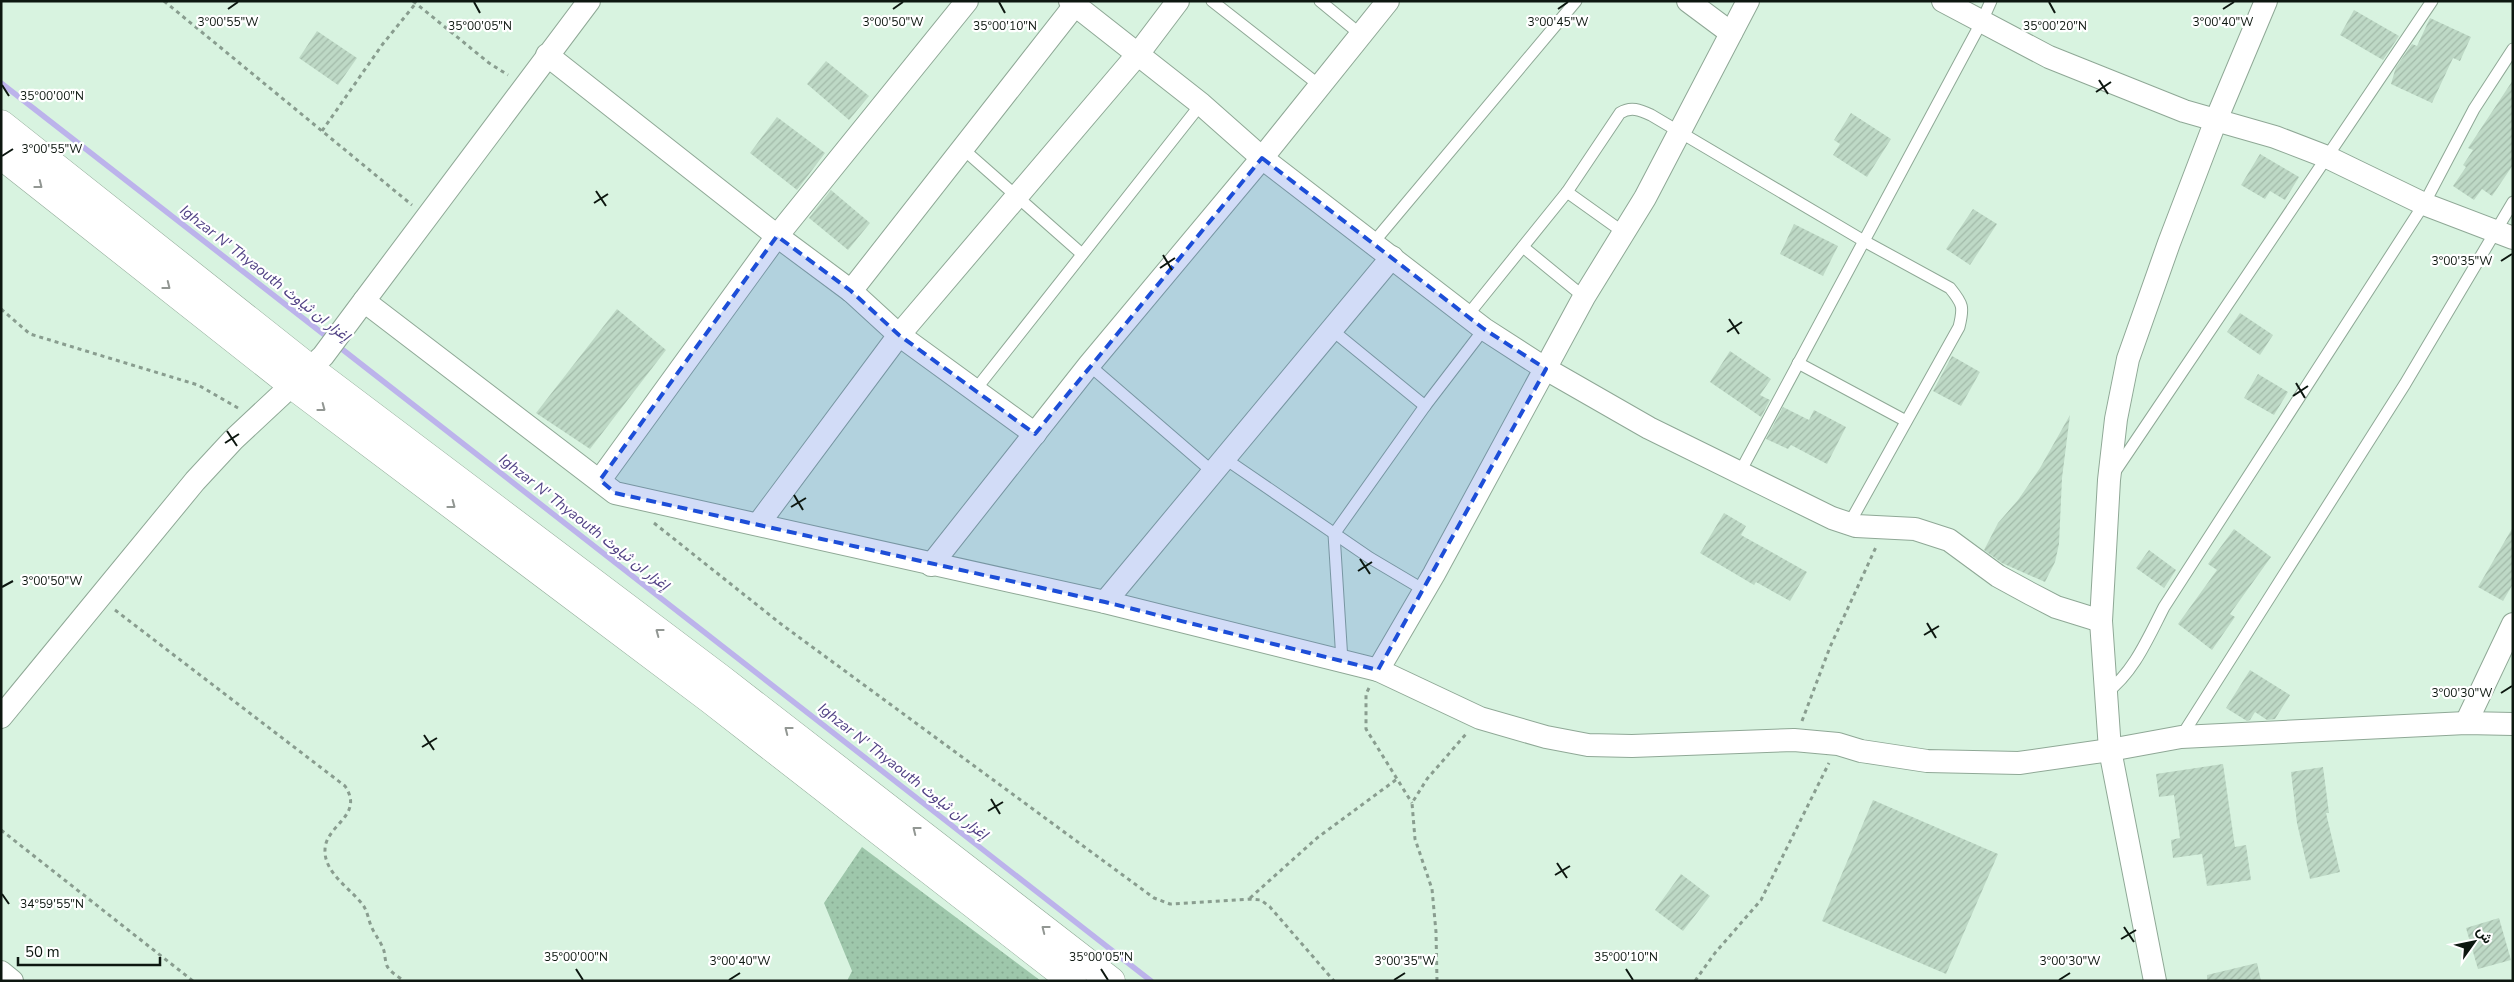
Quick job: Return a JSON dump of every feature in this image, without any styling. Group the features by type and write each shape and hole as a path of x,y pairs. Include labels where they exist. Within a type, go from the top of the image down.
{"street":[{"path":"1,717 196,481 255,418 308,369 340,334 426,216 589,1"},
{"path":"600,480 777,236 967,1"},
{"path":"759,523 899,335 1138,54 1178,1"},
{"path":"931,564 1089,365 1262,158 1388,1"},
{"path":"1688,1 1731,33"},
{"path":"1378,670 1424,590 1584,297 1680,133 1748,1"},
{"path":"1943,1 1987,11 2058,61 2184,111 2274,137 2328,157 2424,204 2505,234"},
{"path":"2155,981 2110,750 2100,621 2116,419 2128,359 2216,120 2266,1"},
{"path":"851,291 963,149 1072,3 1201,104 1262,158 1475,323 1546,368 1649,428 1832,518 1849,524 1915,529 1949,540 1998,576 2031,594 2056,607 2100,621"},
{"path":"547,55 777,236 851,291 899,335 976,389 1035,434"},
{"path":"1,124 308,369 711,700 1072,981"},
{"path":"1,155 308,369 720,678 1111,981"},
{"path":"1105,602 1392,258"},
{"path":"364,301 615,493 759,523 931,564 1105,602 1378,670 1480,718 1546,737 1588,745 1632,746 1794,740 1838,744 1861,751 1927,761 2019,763 2110,750 2181,737 2466,723 2513,724"},
{"path":"2466,723 2513,624"},
{"path":"1,972 12,981"}],"lane":[{"path":"1212,1 1319,85"},
{"path":"1320,1 1360,34"},
{"path":"1373,243 1576,1"},
{"path":"2110,480 2432,1"},
{"path":"1740,472 1987,11"},
{"path":"2106,694 2121,682 2137,658 2164,606 2424,204 2474,109 2513,49"},
{"path":"976,389 1201,104"},
{"path":"1342,661 1334,534 1425,406 1523,247 1566,192 1620,112 1626,109 1635,109 1651,115 1864,241 1950,288 1959,299 1963,309 1959,327 1849,524"},
{"path":"963,149 1082,254"},
{"path":"1566,192 1623,232"},
{"path":"2181,737 2405,384 2505,234 2513,202"},
{"path":"1523,247 1584,297"},
{"path":"1332,330 1425,406"},
{"path":"1798,363 1906,421"},
{"path":"1089,365 1219,466 1424,590"}],"path":[{"path":"164,1 426,216"},
{"path":"322,131 382,45 415,2 489,63 510,77 528,81"},
{"path":"1,309 30,334 198,385 255,418"},
{"path":"653,522 782,624 1154,898 1170,904 1261,900 1270,907 1334,981"},
{"path":"1794,740 1830,647 1885,527"},
{"path":"98,598 345,786 349,792 350,804 344,821 329,836 324,849 327,859 338,880 364,906 372,930 384,951 387,966 404,981"},
{"path":"1378,670 1366,694 1366,728 1412,803 1415,838 1432,890 1438,981"},
{"path":"1412,803 1427,779 1480,718"},
{"path":"1695,981 1731,932 1760,900 1838,744"},
{"path":"1250,899 1317,838 1397,779"},
{"path":"1,830 194,981"}],"highlighted area":[{"path":"1262,158 1484,329 1546,369 1378,670 1105,602 615,493 600,480 777,236 851,291 899,335 1035,434"}],"green space":[{"path":"862,847 1041,981 847,981 852,971 824,903"}],"building":[{"path":"2354,10 2399,36 2383,60 2340,35"},
{"path":"2430,18 2471,37 2460,61 2453,58 2432,103 2391,84 2396,67 2412,44 2417,46"},
{"path":"317,31 357,58 338,85 299,58"},
{"path":"826,61 869,96 849,120 807,84"},
{"path":"2513,80 2513,165 2492,196 2482,189 2474,200 2453,186 2466,167 2463,165 2473,150 2468,148"},
{"path":"1851,113 1891,139 1867,177 1833,155 1840,144 1834,140"},
{"path":"777,117 825,153 797,190 750,153"},
{"path":"2260,154 2299,177 2285,200 2270,191 2265,199 2241,185"},
{"path":"831,190 870,223 848,250 809,218"},
{"path":"1973,209 1997,224 1970,265 1946,249"},
{"path":"1794,224 1838,246 1823,276 1780,254"},
{"path":"617,309 666,350 590,449 536,413"},
{"path":"2240,313 2273,335 2260,355 2227,332"},
{"path":"1730,351 1771,379 1760,395 1770,400 1761,417 1710,382"},
{"path":"1952,356 1980,372 1961,406 1933,391"},
{"path":"2258,374 2288,392 2274,415 2244,398"},
{"path":"1783,407 1809,420 1814,410 1846,427 1827,464 1791,445 1788,449 1766,439"},
{"path":"2070,415 2062,478 2059,544 2055,562 2045,582 2002,563 1984,550 1998,523 2018,500 2040,468"},
{"path":"1724,513 1746,526 1741,535 1807,572 1790,601 1756,582 1754,585 1700,553"},
{"path":"2513,527 2513,584 2503,601 2478,587"},
{"path":"2234,529 2271,557 2230,614 2235,617 2212,650 2178,624 2217,570 2208,564"},
{"path":"2149,550 2176,570 2164,588 2136,568"},
{"path":"2250,670 2290,695 2275,719 2267,720 2255,712 2250,720 2247,721 2226,708"},
{"path":"2223,764 2235,847 2246,845 2251,880 2207,886 2202,854 2173,858 2171,840 2180,838 2174,795 2159,797 2156,774"},
{"path":"2323,767 2329,813 2326,813 2340,872 2310,879 2297,823 2291,772"},
{"path":"1873,800 1998,854 1946,974 1822,921"},
{"path":"1681,874 1710,896 1683,931 1655,910"},
{"path":"2499,918 2511,960 2478,969 2466,928"},
{"path":"2257,963 2261,981 2207,981 2207,975"}],"waterway":[{"name":"Ighzar N' Thyaouth إغزار ان ثياوث","path":"1,83 331,340"},
{"name":"Ighzar N' Thyaouth إغزار ان ثياوث","path":"338,346 1151,981"}]}
